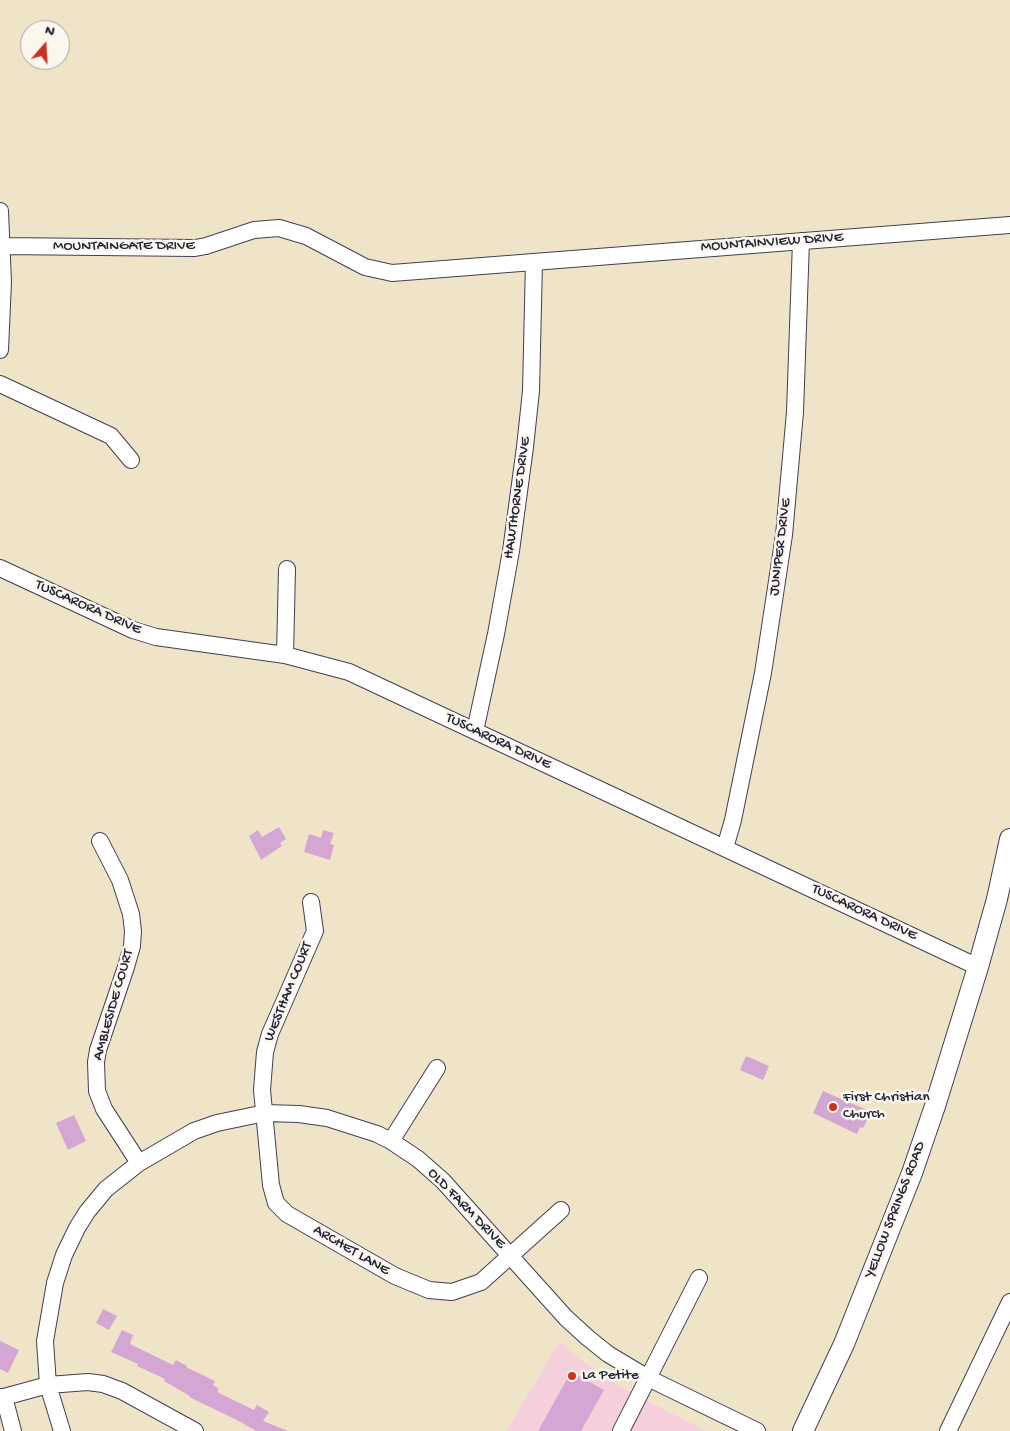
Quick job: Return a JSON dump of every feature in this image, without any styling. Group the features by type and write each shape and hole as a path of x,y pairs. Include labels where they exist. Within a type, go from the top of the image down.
{"main road":[{"name":"YELLOW SPRINGS ROAD","path":"803,1431 844,1344 912,1172 935,1106 978,967 1004,899 1010,838"}],"street":[{"path":"0,211 3,282 0,350"},
{"name":"MOUNTAINVIEW DRIVE","path":"534,262 1010,225"},
{"name":"MOUNTAINGATE DRIVE","path":"2,246 194,248 206,246 254,230 279,228 306,236 365,267 392,273 534,262"},
{"name":"JUNIPER DRIVE","path":"725,848 733,820 764,673 784,534 795,412 801,241"},
{"name":"HAWTHORNE DRIVE","path":"474,731 496,634 508,568 525,447 531,392 534,262"},
{"path":"0,384 111,436 131,460"},
{"name":"TUSCARORA DRIVE","path":"0,568 133,630 156,637 285,656 349,672 978,967"},
{"path":"285,656 287,569"},
{"name":"AMBLESIDE COURT","path":"100,842 120,880 131,914 133,931 132,946 126,967 98,1050 96,1062 97,1090 104,1109 139,1163"},
{"name":"WESTHAM COURT","path":"265,1113 262,1090 265,1052 270,1034 315,931 311,902"},
{"path":"391,1141 437,1068"},
{"name":"OLD FARM DRIVE","path":"62,1431 48,1385 45,1341 54,1283 64,1255 82,1220 106,1189 139,1163 194,1131 217,1123 265,1113 299,1114 328,1118 377,1134 391,1141 418,1159 442,1181 566,1318 608,1354 648,1378 757,1431"},
{"name":"ARCHET LANE","path":"265,1113 271,1185 276,1203 287,1214 395,1276 429,1290 452,1292 481,1282 562,1210"},
{"path":"621,1431 699,1278"},
{"path":"948,1431 1010,1302"},
{"path":"13,1431 2,1396 48,1385 88,1382 113,1387 195,1431"}],"shaded area":[{"name":"La Petite","path":"559,1342 589,1366 621,1387 706,1431 507,1431"}],"building":[{"path":"279,827 286,839 280,843 282,846 261,860 249,836 258,830 262,837"},
{"path":"323,830 334,833 330,844 334,845 330,860 304,852 309,834 321,838"},
{"path":"746,1056 769,1066 763,1080 740,1070"},
{"path":"823,1091 867,1110 864,1116 868,1118 863,1128 860,1127 857,1134 813,1113"},
{"path":"74,1115 86,1141 68,1150 56,1123"},
{"path":"103,1309 117,1316 109,1330 96,1323"},
{"path":"122,1330 133,1335 130,1344 173,1365 176,1360 215,1381 213,1385 219,1389 217,1392 254,1410 257,1405 269,1412 263,1421 288,1431 256,1431 189,1397 164,1381 165,1379 137,1366 138,1364 111,1352"},
{"path":"0,1341 19,1350 8,1373 0,1369"},
{"path":"571,1372 604,1390 581,1431 538,1431"}],"place":[{"name":"First Christian Church","path":"833,1107"},
{"name":"La Petite","path":"572,1376"}]}
